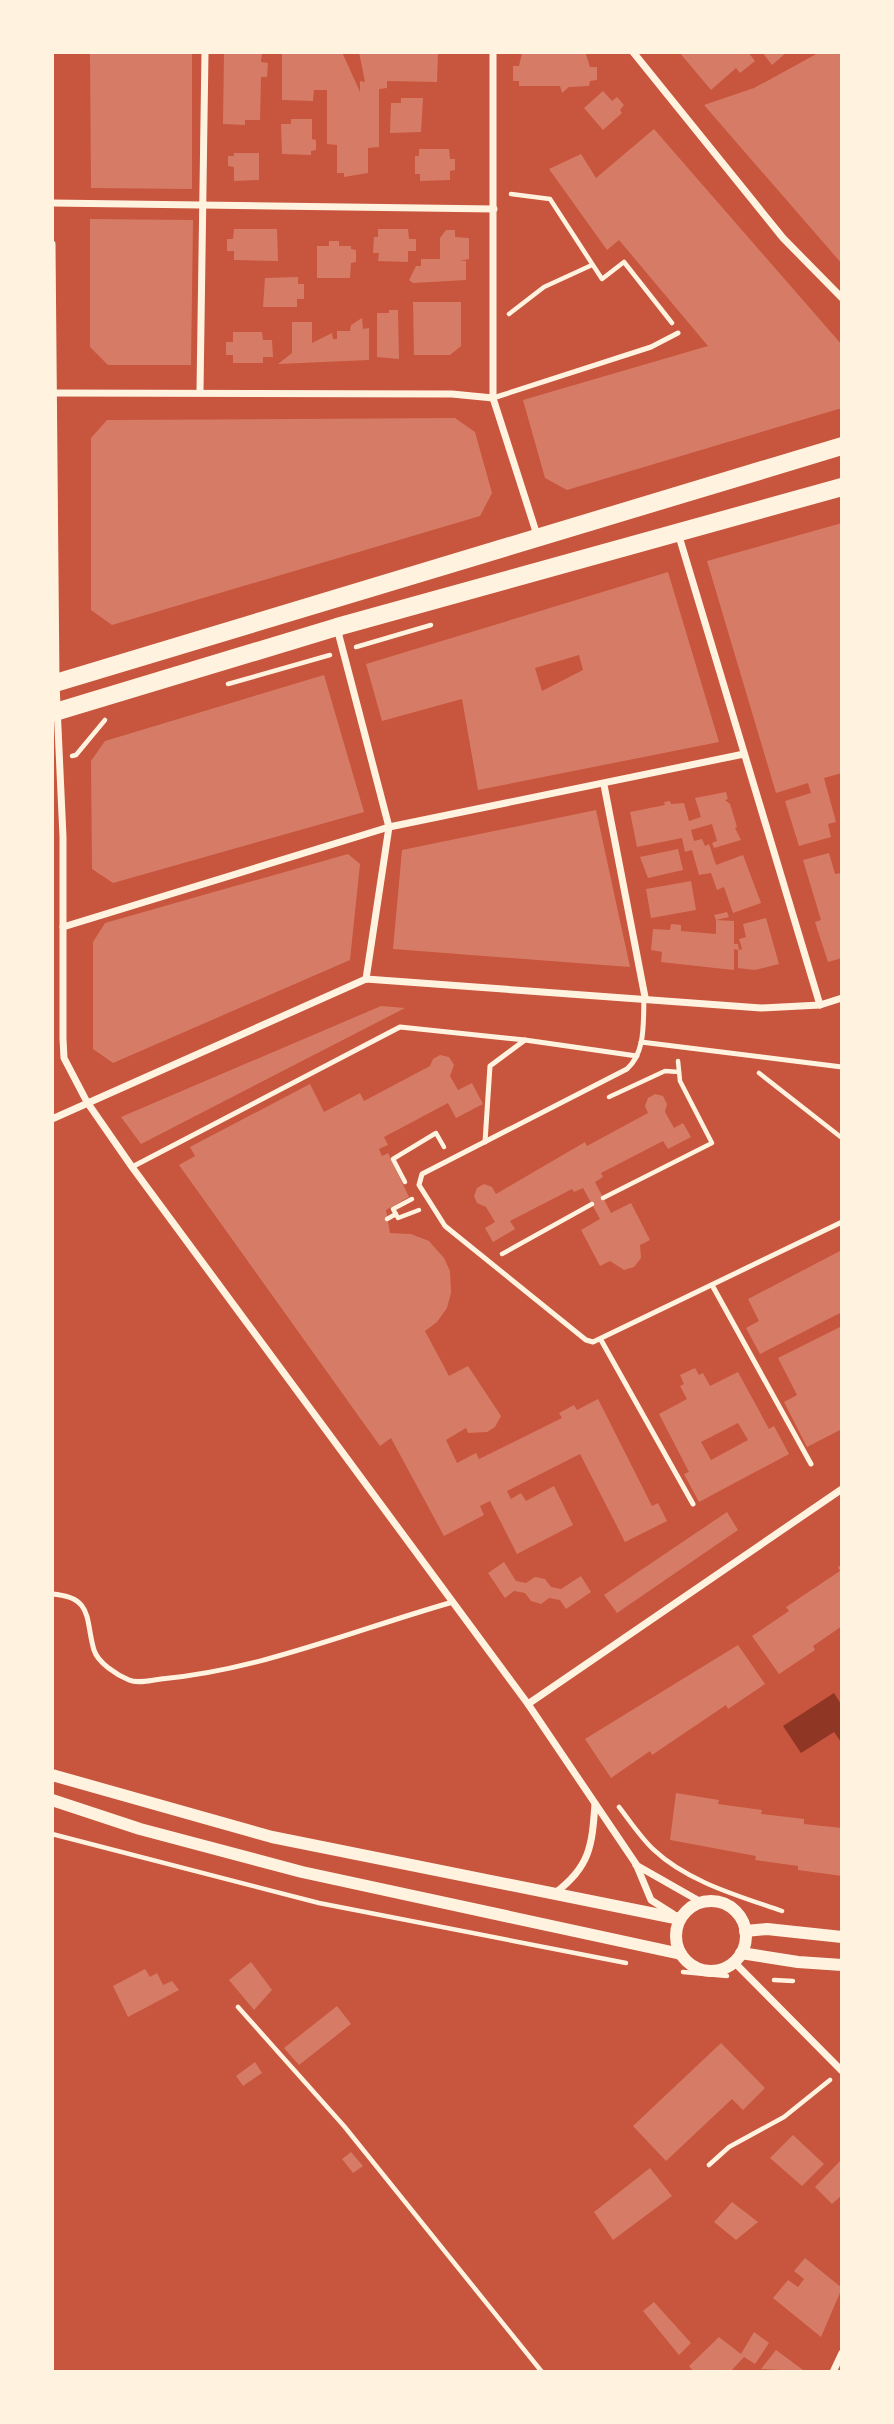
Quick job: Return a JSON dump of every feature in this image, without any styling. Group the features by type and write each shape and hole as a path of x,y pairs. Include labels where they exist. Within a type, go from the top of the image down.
{"main road":[{"path":"54,684 539,540 842,446"},
{"path":"55,712 337,627 842,487"}],"street":[{"path":"200,391 205,52"},
{"path":"493,52 493,398 539,540"},
{"path":"633,52 783,238 842,298"},
{"path":"52,203 494,209"},
{"path":"52,244 54,684 61,758 64,1058 87,1102 132,1167 455,1601 528,1704 635,1864 651,1900 680,1919"},
{"path":"53,393 200,391 453,394 493,398"},
{"path":"678,533 820,1005"},
{"path":"337,627 388,827 366,979"},
{"path":"63,927 388,827 604,785 744,754"},
{"path":"604,785 645,997"},
{"path":"52,1119 366,979 645,997 761,1008 820,1005 842,998"},
{"path":"528,1704 842,1489"},
{"path":"52,1775 272,1837 553,1894 604,1901 680,1919"},
{"path":"52,1800 139,1829 302,1872 681,1954"},
{"path":"553,1894 580,1871 589,1854 593,1800"},
{"path":"635,1864 701,1902"},
{"path":"737,1958 745,1931 735,1910 725,1903 701,1902 693,1905 680,1919 676,1937 681,1954 689,1963 712,1971 737,1958 842,1965"},
{"path":"745,1931 767,1929 842,1937"},
{"path":"737,1958 841,2071"},
{"path":"833,2371 842,2353"}],"lane":[{"path":"493,398 651,347 678,333"},
{"path":"645,997 641,1042 637,1056 627,1069 422,1174 419,1185 445,1226 586,1340 601,1340 842,1222"},
{"path":"132,1167 400,1027 525,1040 637,1056"},
{"path":"485,1142 490,1066 525,1040"},
{"path":"641,1042 842,1067"},
{"path":"712,1285 811,1464"},
{"path":"601,1340 693,1504"},
{"path":"52,1594 69,1595 82,1605 91,1621 94,1652 113,1672 133,1682 192,1677 289,1653 455,1601"}],"path":[{"path":"511,194 550,199 601,279 624,262 666,315"},
{"path":"509,314 544,287 592,265"},
{"path":"224,685 436,624"},
{"path":"61,758 76,755 104,720 118,716"},
{"path":"603,1198 712,1143 680,1081 678,1061 691,1063"},
{"path":"746,1071 759,1073 842,1138"},
{"path":"490,1247 500,1256 592,1204"},
{"path":"387,1219 395,1212 398,1218 416,1212"},
{"path":"593,1800 604,1792 610,1795 654,1850 718,1889 794,1913"},
{"path":"238,2007 344,2126 542,2371"},
{"path":"709,2165 729,2147 784,2117 841,2071"}],"shaded area":[{"path":"834,1693 841,1704 841,1742 834,1732 801,1753 783,1726"}],"building":[{"path":"90,52 192,52 192,189 91,188"},
{"path":"224,52 262,52 261,62 268,63 267,77 261,77 260,120 245,120 245,125 223,124"},
{"path":"282,52 342,52 360,92 360,81 365,82 359,52 438,52 437,82 387,81 387,88 379,89 379,147 368,148 368,173 344,177 344,173 337,173 337,145 327,144 327,90 314,90 313,101 282,100"},
{"path":"679,52 748,52 755,61 740,73 736,68 711,90"},
{"path":"762,52 787,52 772,65"},
{"path":"820,52 842,52 842,264 704,105 754,88"},
{"path":"522,53 586,54 590,67 597,67 597,80 590,81 589,86 569,87 562,93 560,86 519,86 519,81 513,81 513,66 519,66"},
{"path":"603,91 612,101 617,97 624,105 620,110 622,113 603,130 584,108"},
{"path":"401,98 423,98 421,132 390,133 391,103 401,103"},
{"path":"291,119 312,119 312,139 316,140 316,150 311,151 311,155 282,154 281,124 291,124"},
{"path":"654,129 842,345 842,408 567,490 545,478 523,400 708,346 619,240 607,250 549,169 581,154 596,178"},
{"path":"419,149 449,149 450,159 455,159 455,170 450,171 450,180 420,181 420,174 415,174 415,156 419,156"},
{"path":"234,153 259,153 259,180 234,181 234,167 228,166 228,156 234,156"},
{"path":"90,219 193,220 191,365 108,365 90,347"},
{"path":"234,229 277,229 278,261 234,260 234,251 227,251 227,239 233,239"},
{"path":"378,229 408,229 409,239 416,239 416,251 408,251 408,262 378,261 379,253 373,253 374,237 378,237"},
{"path":"446,230 455,230 455,237 469,238 469,259 460,261 466,261 466,280 413,283 409,280 416,266 421,266 421,259 440,259 440,238"},
{"path":"329,241 339,241 339,246 351,246 351,249 356,250 356,262 351,263 350,278 317,278 317,246 329,246"},
{"path":"298,277 298,284 304,284 304,299 297,299 297,307 263,307 265,278"},
{"path":"413,302 461,302 461,346 450,355 414,355"},
{"path":"389,310 398,310 399,359 377,357 377,313 389,313"},
{"path":"362,318 363,329 369,328 369,360 278,364 292,353 292,322 312,322 312,343 332,333 333,339 337,339 337,331 350,331 351,325"},
{"path":"233,332 262,332 263,340 272,340 273,357 263,357 263,363 233,363 233,355 226,355 226,342 233,342"},
{"path":"455,418 475,432 492,493 480,516 112,625 91,610 91,438 107,420"},
{"path":"842,523 842,773 824,778 836,822 828,824 831,837 799,846 785,801 811,793 808,783 776,793 707,561"},
{"path":"668,572 719,742 478,790 462,699 382,721 366,664","holes":["579,655 583,670 542,691 535,668"]},
{"path":"324,675 364,812 113,883 92,869 91,761 105,741"},
{"path":"726,792 728,799 725,800 730,804 737,827 735,828 741,840 714,848 712,843 717,841 712,824 691,830 694,841 702,839 705,846 709,844 716,865 743,855 761,903 733,913 724,887 717,890 711,873 699,875 692,850 685,852 682,838 637,847 630,812 665,805 664,802 670,801 671,804 684,803 689,821 701,817 695,798"},
{"path":"596,810 630,967 393,949 402,850"},
{"path":"678,849 683,870 648,878 640,857"},
{"path":"829,853 835,874 842,873 842,958 828,962 815,922 821,920 803,860"},
{"path":"348,854 360,864 350,960 113,1063 93,1049 93,942 105,923"},
{"path":"691,881 696,910 651,918 646,889"},
{"path":"727,912 729,917 716,920 714,915"},
{"path":"766,918 779,964 755,970 738,968 738,950 734,949 734,970 724,969 661,962 662,952 651,950 653,929 670,930 671,924 681,925 681,931 716,934 716,920 734,921 734,944 738,944 739,950 742,949 739,939 746,937 743,924"},
{"path":"381,1006 405,1008 141,1144 121,1117"},
{"path":"440,1055 449,1057 454,1065 450,1076 458,1090 472,1083 483,1104 456,1118 448,1103 384,1137 388,1145 379,1149 382,1156 388,1153 409,1197 386,1210 390,1233 411,1234 429,1241 444,1258 450,1271 451,1293 447,1308 437,1322 425,1331 449,1376 468,1366 501,1416 495,1427 487,1432 468,1433 466,1428 446,1440 457,1463 476,1453 479,1459 562,1418 559,1413 574,1405 577,1410 598,1399 652,1506 658,1503 667,1521 625,1542 580,1454 507,1491 511,1499 521,1493 526,1501 554,1486 573,1525 517,1554 490,1501 480,1506 484,1515 444,1536 391,1438 380,1446 179,1165 195,1156 190,1147 310,1084 324,1112 360,1093 364,1101 430,1066 433,1059"},
{"path":"655,1094 663,1096 667,1104 665,1112 674,1128 683,1123 691,1137 668,1149 663,1141 601,1173 603,1177 595,1182 611,1213 631,1203 650,1240 640,1245 641,1258 634,1267 624,1270 610,1261 600,1266 581,1230 600,1219 583,1188 574,1192 572,1189 510,1221 515,1229 493,1242 485,1228 495,1222 486,1207 477,1203 474,1196 477,1188 484,1184 492,1187 496,1194 585,1142 587,1146 648,1113 645,1106 648,1098"},
{"path":"842,1250 842,1312 760,1354 746,1328 759,1321 748,1299"},
{"path":"842,1326 842,1429 807,1447 784,1402 797,1395 778,1358"},
{"path":"695,1368 699,1375 703,1373 710,1386 738,1372 769,1429 774,1426 789,1454 699,1502 684,1474 689,1472 659,1414 687,1399 680,1386 684,1384 680,1375","holes":["738,1423 748,1440 711,1460 701,1442"]},
{"path":"727,1512 738,1530 617,1613 604,1595"},
{"path":"504,1562 516,1581 526,1583 535,1577 545,1579 551,1587 561,1589 581,1576 591,1592 566,1609 560,1600 549,1598 541,1604 531,1601 525,1593 514,1591 505,1598 488,1573"},
{"path":"842,1564 842,1626 813,1646 815,1650 779,1674 752,1636 789,1611 786,1607 840,1571 838,1567"},
{"path":"738,1645 765,1684 728,1709 726,1705 652,1755 650,1751 611,1778 585,1739"},
{"path":"676,1793 719,1800 718,1804 762,1810 761,1814 804,1819 804,1824 842,1828 842,1876 798,1870 798,1866 755,1860 756,1856 670,1840"},
{"path":"251,1962 272,1990 254,2010 229,1980"},
{"path":"145,1969 150,1977 157,1973 163,1985 172,1981 179,1990 128,2017 113,1986"},
{"path":"337,2006 351,2024 299,2065 284,2048"},
{"path":"721,2043 765,2088 743,2110 732,2099 666,2161 633,2126"},
{"path":"255,2062 262,2073 243,2086 236,2076"},
{"path":"793,2135 824,2164 802,2186 770,2158"},
{"path":"351,2152 363,2166 353,2173 342,2159"},
{"path":"842,2159 842,2195 832,2204 815,2187"},
{"path":"650,2168 672,2196 613,2240 594,2212"},
{"path":"732,2202 758,2222 736,2240 714,2222"},
{"path":"805,2258 842,2288 821,2337 773,2298 788,2280 798,2287 804,2279 794,2271"},
{"path":"654,2302 691,2343 679,2355 643,2311"},
{"path":"754,2332 769,2343 755,2364 744,2357 731,2371 693,2371 689,2366 719,2337 741,2354"},
{"path":"776,2350 803,2370 761,2369"}]}
